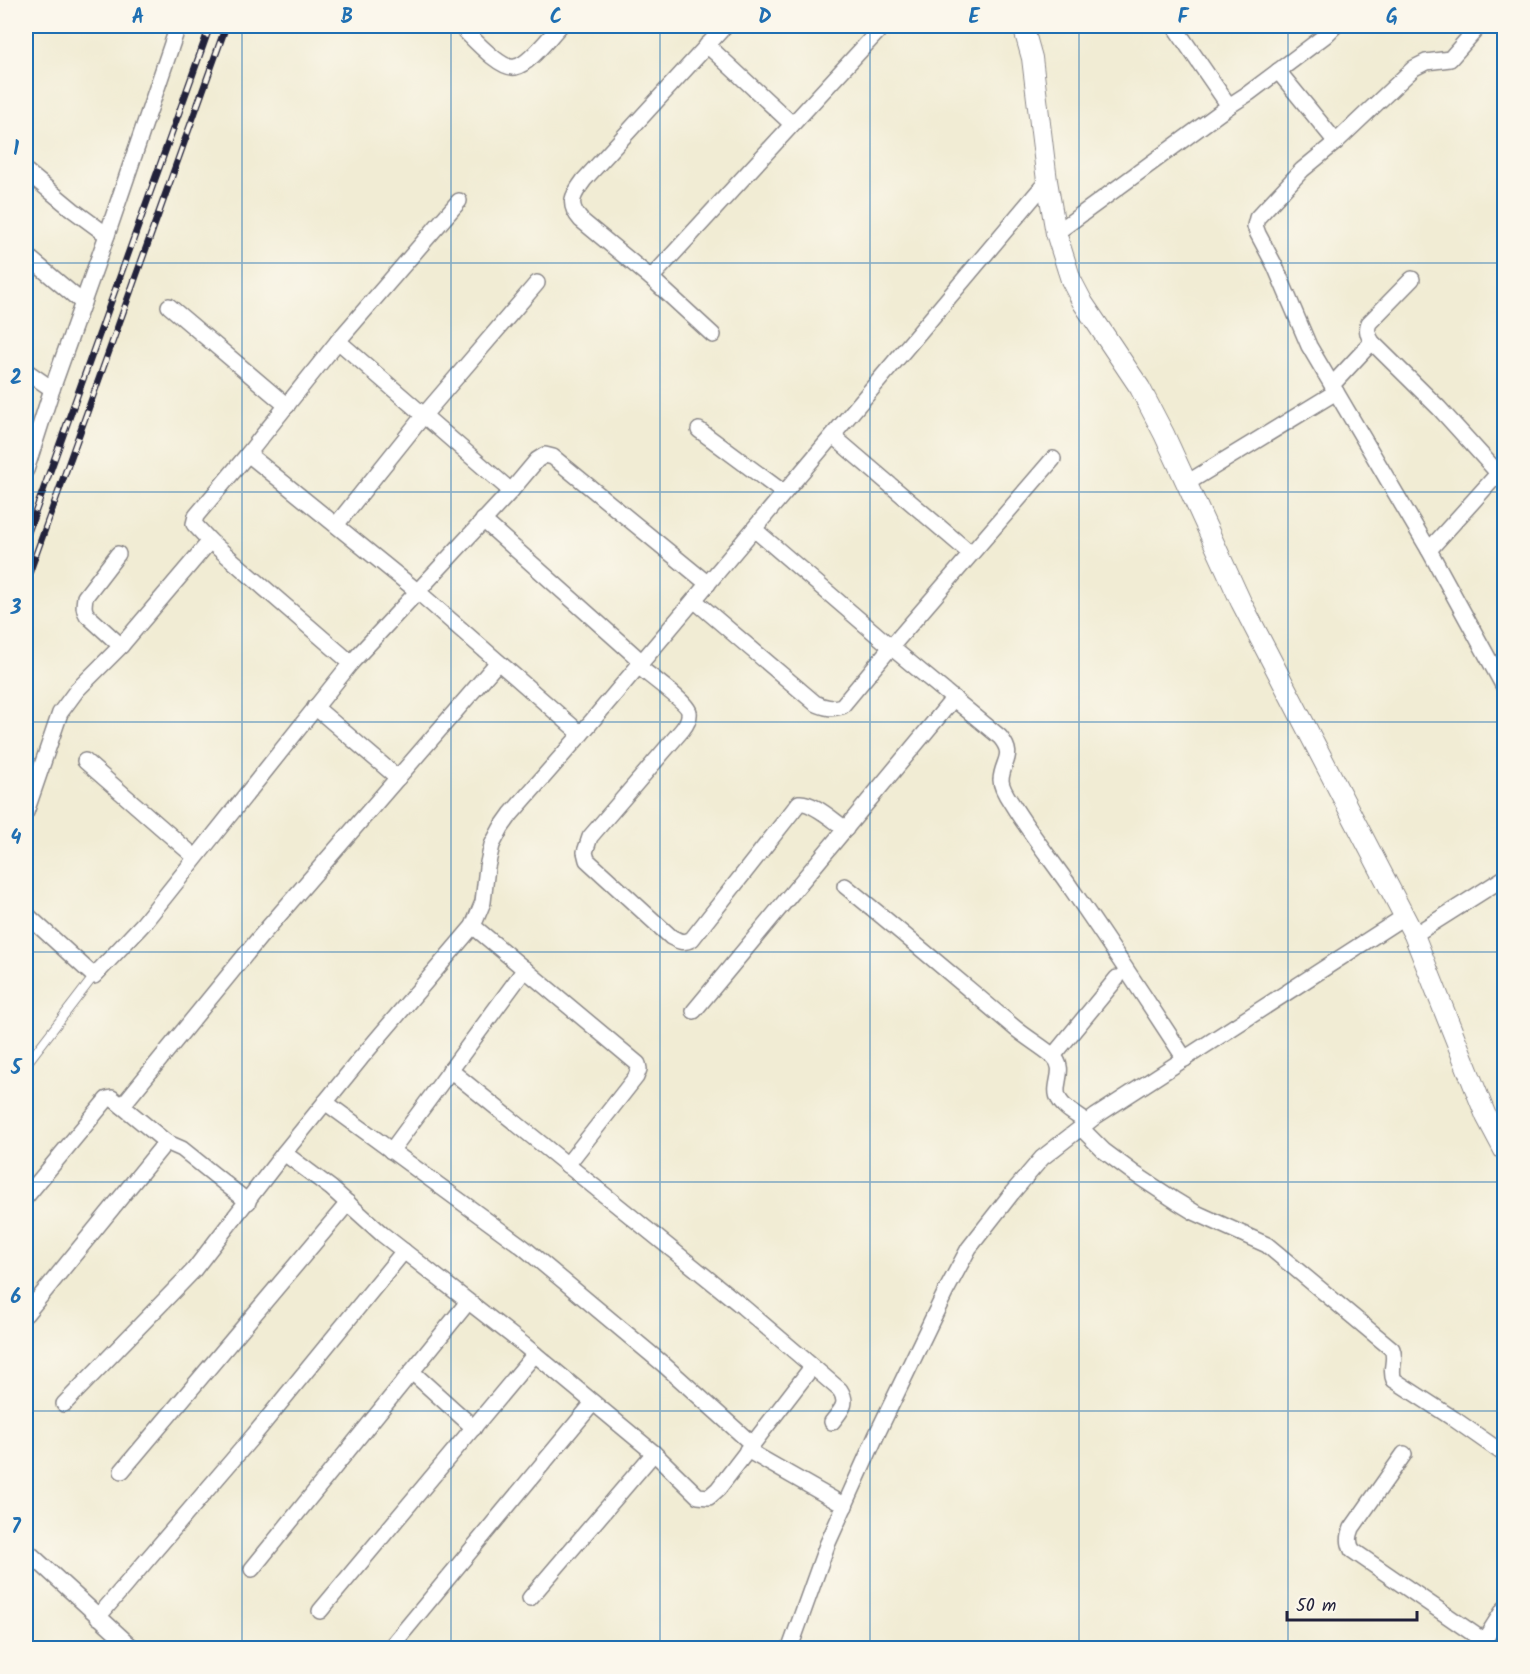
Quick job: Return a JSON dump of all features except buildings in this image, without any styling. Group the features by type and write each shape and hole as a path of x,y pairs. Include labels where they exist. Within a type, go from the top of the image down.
{"street":[{"path":"26,470 178,26"},
{"path":"460,26 503,65 513,68 528,59 560,26"},
{"path":"713,335 651,278 581,220 575,213 572,200 584,180 725,26"},
{"path":"651,278 883,26"},
{"path":"1023,26 1032,58 1047,181 1056,233 1071,280 1083,303 1140,388 1187,483 1241,602 1414,934 1486,1116 1504,1150"},
{"path":"1174,26 1229,106"},
{"path":"1056,233 1249,93 1335,26"},
{"path":"1479,26 1450,59 1426,62 1414,68 1336,142 1302,170 1257,218 1255,226 1275,266 1309,346 1429,550 1504,687"},
{"path":"707,45 792,124"},
{"path":"1278,71 1336,142"},
{"path":"26,171 107,236"},
{"path":"64,1404 193,1270 325,1102 473,926 483,902 492,845 511,814 1047,181"},
{"path":"351,663 210,541 197,528 194,521 338,341 459,201"},
{"path":"26,255 83,303"},
{"path":"1412,279 1369,323 1368,334 1372,342 1502,470 1429,550"},
{"path":"336,525 424,415 537,283"},
{"path":"170,306 287,406"},
{"path":"338,341 511,490"},
{"path":"1187,483 1334,388 1372,342"},
{"path":"26,371 52,389"},
{"path":"699,430 784,493"},
{"path":"833,436 971,554"},
{"path":"248,454 417,591 581,734"},
{"path":"26,914 94,976 143,924 351,663 537,460 545,455 553,457 708,584"},
{"path":"694,600 815,703 824,708 834,709 842,706 1053,459"},
{"path":"483,520 688,708 690,713 687,722 590,837 585,852 587,860 671,937 680,942 692,939 799,803 803,801 810,804 846,830"},
{"path":"754,529 1006,744 1007,761 1001,780 1005,792 1185,1059"},
{"path":"26,812 60,712 77,690 121,646 210,541"},
{"path":"118,554 85,597 83,605 87,615 121,646"},
{"path":"122,1106 260,937 498,662"},
{"path":"694,1011 954,698"},
{"path":"315,707 398,778"},
{"path":"85,761 195,857"},
{"path":"1414,934 1504,878"},
{"path":"845,886 1019,1031 1053,1056 1059,1067 1058,1099 1084,1125 1104,1151 1134,1174 1194,1212 1268,1245 1392,1349 1394,1354 1391,1370 1394,1380 1504,1454"},
{"path":"790,1648 827,1545 941,1301 969,1248 1012,1192 1042,1158 1084,1125 1405,916"},
{"path":"473,926 638,1064 636,1077 567,1165"},
{"path":"391,1151 525,969"},
{"path":"1053,1056 1118,978"},
{"path":"450,1070 743,1307 840,1390 845,1398 843,1407 832,1422"},
{"path":"26,1197 107,1099 112,1098 166,1142 182,1149 248,1202"},
{"path":"325,1102 523,1247 663,1364 749,1447 844,1506"},
{"path":"26,1314 166,1142"},
{"path":"284,1153 331,1188 404,1251 535,1354 654,1453 698,1496 709,1497 718,1488 812,1367"},
{"path":"122,1471 348,1203"},
{"path":"98,1617 254,1435 404,1251"},
{"path":"252,1569 468,1302"},
{"path":"320,1611 535,1354"},
{"path":"412,1372 474,1428"},
{"path":"390,1648 593,1403"},
{"path":"530,1599 654,1453"},
{"path":"1404,1454 1352,1528 1349,1536 1352,1550 1482,1645 1504,1609"},
{"path":"26,1550 133,1648"}],"lane":[{"path":"28,1062 94,976"}],"railway":[{"path":"26,538 210,26"},
{"path":"26,582 226,26"}]}
